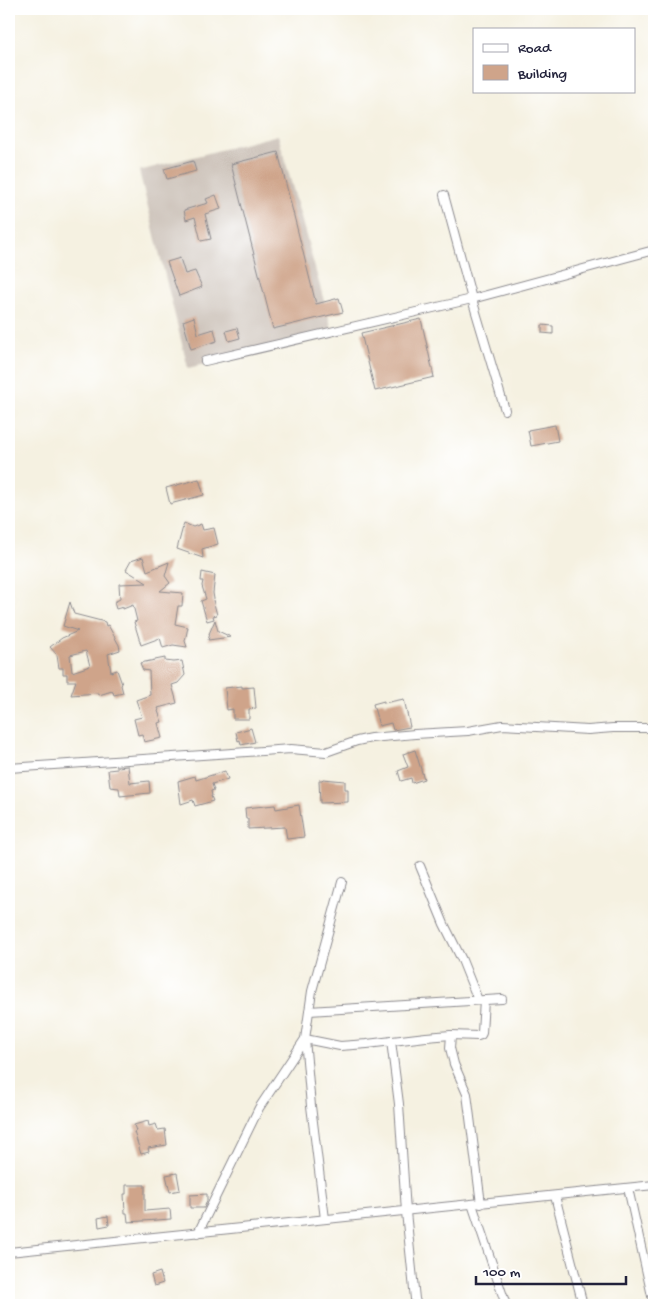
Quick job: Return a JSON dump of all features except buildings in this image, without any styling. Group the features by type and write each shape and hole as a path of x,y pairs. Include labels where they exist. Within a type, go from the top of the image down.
{"street":[{"path":"444,195 505,410"},
{"path":"205,361 472,299 654,250"},
{"path":"9,768 291,749 326,752 371,738 468,731 502,725 588,730 654,728"},
{"path":"305,1039 340,1046 451,1035 481,1035 481,1000 444,924 420,866"},
{"path":"326,1219 310,1106 305,1039 312,991 342,882"},
{"path":"309,1011 502,999"},
{"path":"451,1035 450,1048 454,1064 467,1094 481,1204"},
{"path":"198,1233 259,1108 305,1039"},
{"path":"392,1041 399,1104 406,1212 417,1305"},
{"path":"9,1252 654,1185"},
{"path":"628,1188 654,1305"},
{"path":"555,1196 583,1305"},
{"path":"472,1204 506,1305"}],"shaded area":[{"path":"278,135 333,333 188,368 139,171"}]}
